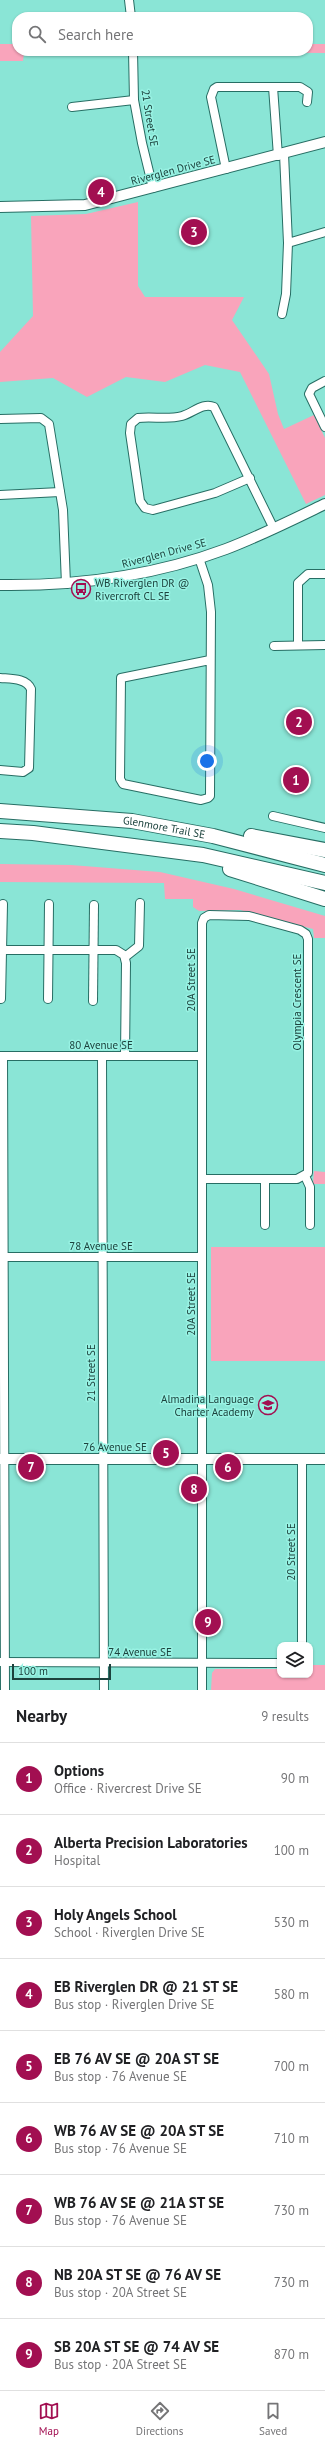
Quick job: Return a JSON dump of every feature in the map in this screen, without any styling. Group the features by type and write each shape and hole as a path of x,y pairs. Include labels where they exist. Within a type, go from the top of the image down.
{"highway":[{"name":"Glenmore Trail SE","path":"0,811 132,821 213,836 325,865"},
{"path":"132,821 186,824 325,850"},
{"name":"Glenmore Trail SE","path":"0,831 33,833 231,860 325,883"},
{"path":"126,845 236,870 325,899"}],"street":[{"path":"129,0 130,12"},
{"name":"21 Street SE","path":"133,56 134,100 142,144 153,188"},
{"path":"226,169 211,92 218,86 300,87 308,92 307,102"},
{"path":"273,87 281,155 288,243 286,294 282,314"},
{"path":"72,107 134,100"},
{"name":"Riverglen Drive SE","path":"0,207 84,205 281,155 325,142"},
{"path":"288,243 325,232"},
{"path":"325,381 312,388 309,394 325,427"},
{"path":"250,478 201,498 149,509 140,501 130,433 131,424 138,418 165,419 182,416 205,406 214,407 250,478 274,529"},
{"path":"0,419 41,418 46,420 50,427 60,492 64,534 66,584"},
{"path":"0,495 60,492"},
{"name":"Riverglen Drive SE","path":"0,585 66,584 134,575 199,558 274,529 325,504"},
{"path":"199,558 209,596 210,660 211,791 208,798 201,800 123,784 120,779 121,678 210,660"},
{"path":"313,574 325,568"},
{"path":"298,645 298,583 304,575 325,574"},
{"path":"274,646 325,645"},
{"path":"0,678 22,681 31,689 29,768 23,772 0,770"},
{"path":"273,816 325,828"},
{"path":"125,958 139,946 140,903"},
{"path":"1,999 3,904"},
{"path":"48,999 49,904"},
{"path":"93,1001 94,904"},
{"name":"Olympia Crescent SE","path":"204,918 210,915 249,916 300,930 307,936 309,1169 305,1176 310,1187 310,1225"},
{"name":"20A Street SE","path":"202,1690 202,923 204,918"},
{"path":"1,950 116,950 125,958 125,1056"},
{"path":"2,1056 2,1459 3,1662 5,1690"},
{"name":"80 Avenue SE","path":"2,1056 202,1056"},
{"name":"21 Street SE","path":"102,1056 104,1690"},
{"path":"202,1179 297,1179 305,1176"},
{"path":"264,1179 265,1225"},
{"name":"78 Avenue SE","path":"2,1257 202,1257"},
{"name":"76 Avenue SE","path":"2,1459 325,1460"},
{"name":"20 Street SE","path":"302,1459 302,1642"},
{"name":"74 Avenue SE","path":"3,1662 277,1663"}],"shaded area":[{"path":"0,44 12,44 12,56 24,56 23,61 0,61"},
{"path":"313,44 325,44 325,53 313,53"},
{"path":"138,202 138,286 145,297 244,297 232,320 269,374 278,414 284,429 314,415 325,438 325,495 306,504 240,372 205,365 165,382 126,377 87,397 53,378 0,382 0,352 33,316 31,216 86,214"},
{"path":"0,864 71,865 160,872 234,889 325,916 325,938 314,938 313,929 240,910 199,911 193,907 193,899 165,899 164,883 0,882"},
{"path":"314,1171 325,1172 325,1184 313,1184"},
{"path":"211,1247 325,1247 325,1361 211,1361"},
{"path":"313,1665 325,1665 325,1690 211,1690 212,1673 215,1669 277,1669 277,1678 313,1678"}],"place":[{"name":"EB Riverglen DR @ 21 ST SE","path":"101,192"},
{"name":"Holy Angels School","path":"194,232"},
{"name":"WB Riverglen DR @ Rivercroft CL SE","path":"81,589"},
{"name":"Alberta Precision Laboratories","path":"299,722"},
{"name":"Options","path":"296,780"},
{"name":"Almadina Language Charter Academy","path":"268,1405"},
{"name":"EB 76 AV SE @ 20A ST SE","path":"166,1453"},
{"name":"WB 76 AV SE @ 21A ST SE","path":"31,1467"},
{"name":"WB 76 AV SE @ 20A ST SE","path":"228,1467"},
{"name":"NB 20A ST SE @ 76 AV SE","path":"194,1489"},
{"name":"SB 20A ST SE @ 74 AV SE","path":"208,1622"}]}
